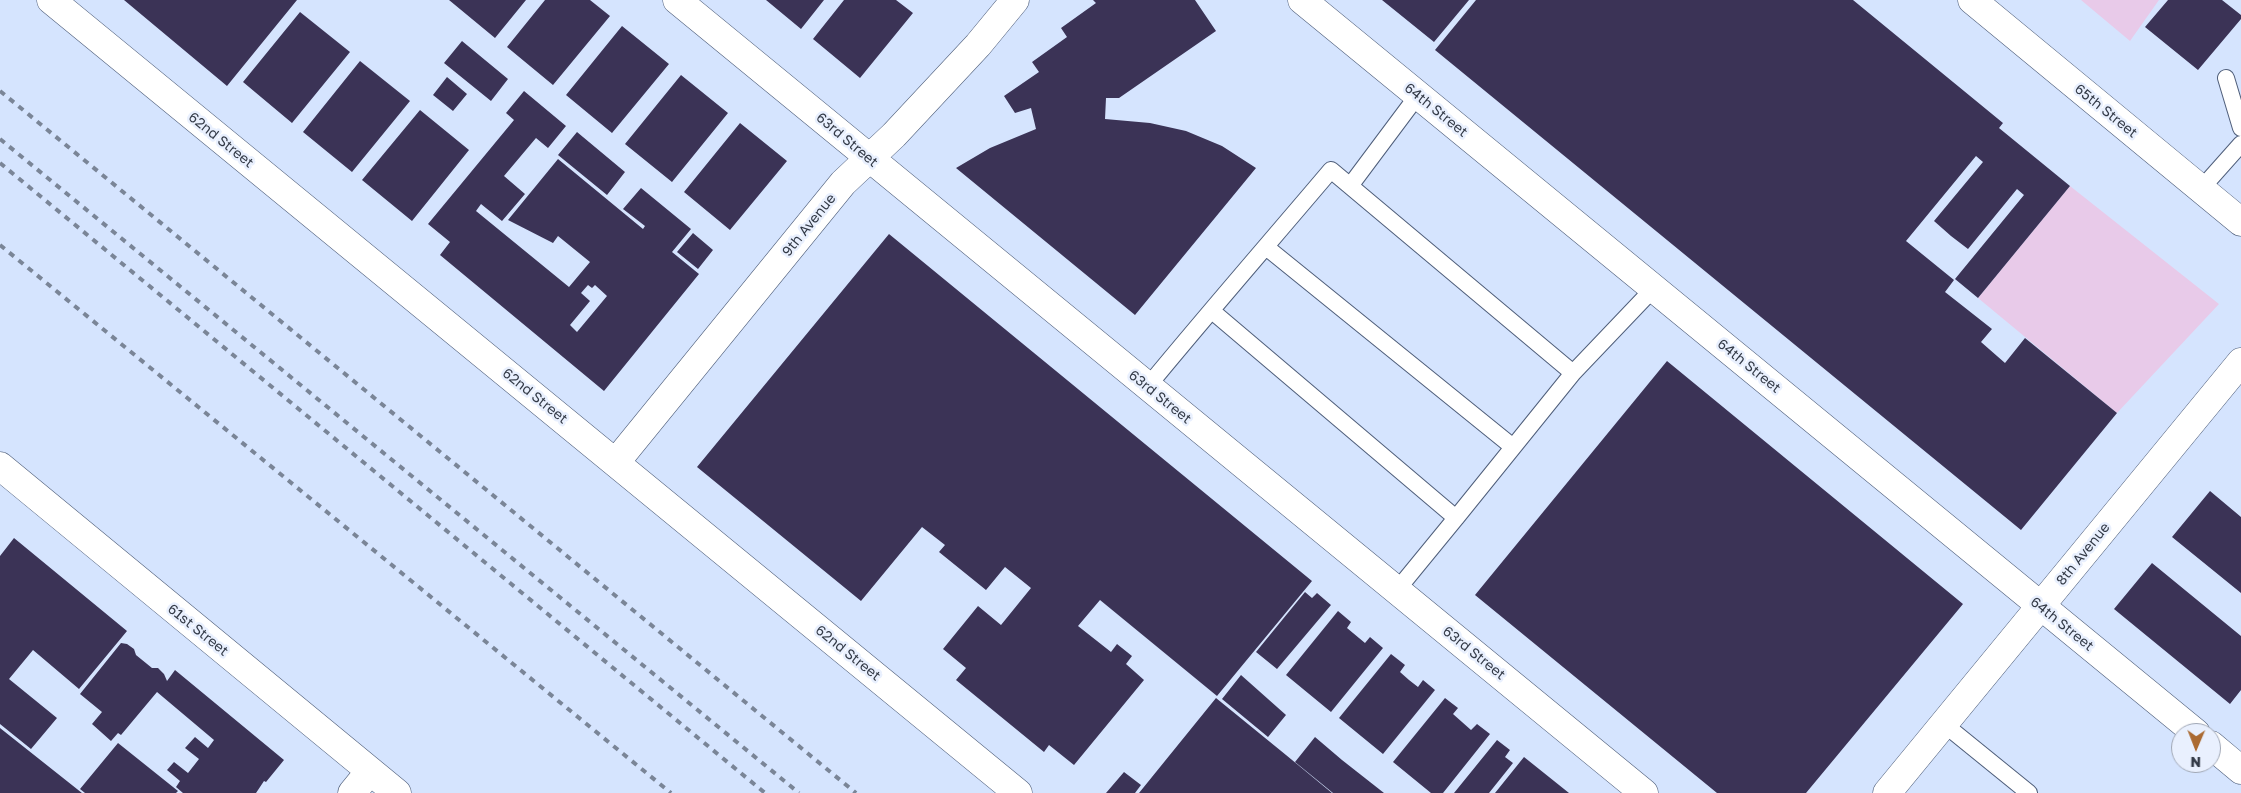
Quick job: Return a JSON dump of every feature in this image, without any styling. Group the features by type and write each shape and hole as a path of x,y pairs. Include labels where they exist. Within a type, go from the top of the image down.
{"street":[{"name":"62nd Street","path":"50,0 1018,793"},
{"name":"63rd Street","path":"677,0 1644,793"},
{"name":"9th Avenue","path":"616,462 843,183 870,159 978,45 1014,0"},
{"name":"64th Street","path":"1302,0 2184,723"},
{"name":"65th Street","path":"1972,0 2241,222"},
{"name":"8th Avenue","path":"1887,793 2241,362"},
{"name":"61st Street","path":"0,466 397,793"},
{"path":"2221,753 2241,770"},
{"path":"352,793 370,771"}],"lane":[{"path":"2226,78 2241,128"},
{"path":"1350,186 1418,95"},
{"path":"2201,189 2241,144"},
{"path":"1148,386 1331,170 1573,373"},
{"path":"1266,247 1513,447"},
{"path":"1398,590 1573,373 1654,288"},
{"path":"1212,310 1456,518"},
{"path":"1944,724 2029,793"}],"shaded area":[{"path":"2081,0 2159,0 2130,41"},
{"path":"2070,186 2219,304 2117,413 1978,298"}],"building":[{"path":"124,0 297,0 227,86"},
{"path":"449,0 526,0 495,38"},
{"path":"545,0 590,0 610,16 553,85 507,47"},
{"path":"766,0 824,0 801,29"},
{"path":"844,0 896,0 913,13 860,78 813,39"},
{"path":"1093,0 1195,0 1216,31 1119,98 1106,98 1105,119 1150,123 1186,131 1222,146 1256,168 1135,315 956,168 990,148 1036,129 1031,108 1015,113 1004,96 1039,72 1032,62 1067,37 1061,28 1096,3"},
{"path":"1382,0 1469,0 1434,42"},
{"path":"1476,0 1853,0 2003,123 1999,128 2070,186 1978,298 1955,279 2024,195 2017,189 1968,249 1951,236 1934,221 1983,162 1976,156 1906,241 1954,280 1945,292 1992,329 1981,342 2005,363 2025,338 2117,413 2021,530 1435,50"},
{"path":"2168,0 2222,0 2241,15 2241,19 2198,70 2145,27"},
{"path":"300,12 350,52 292,123 243,82"},
{"path":"622,26 669,64 612,133 566,95"},
{"path":"462,41 508,79 491,101 444,63"},
{"path":"360,61 410,101 352,172 303,132"},
{"path":"681,75 728,113 672,182 625,144"},
{"path":"447,77 467,94 453,111 433,95"},
{"path":"524,91 566,126 548,148 536,138 504,176 525,194 502,221 481,204 476,211 569,287 590,262 558,236 553,243 508,220 558,159 643,229 645,226 623,209 641,188 691,229 672,252 699,274 604,391 440,255 450,242 428,224 514,120 506,113","holes":["588,285 592,288 595,285 607,296 577,332 570,325 590,301 581,293"]},
{"path":"420,110 469,150 412,221 362,180"},
{"path":"740,123 787,161 730,230 684,192"},
{"path":"577,132 625,172 607,195 558,155"},
{"path":"693,233 713,250 698,269 677,252"},
{"path":"889,234 1312,581 1217,696 1100,600 1078,626 1111,652 1117,644 1132,656 1126,664 1144,680 1074,765 1049,745 1044,752 956,680 966,668 943,649 978,606 1001,625 1031,588 1005,567 986,590 939,552 945,545 922,527 861,601 697,467"},
{"path":"1667,361 1963,604 1806,793 1717,793 1475,595"},
{"path":"2210,491 2241,517 2241,593 2172,537"},
{"path":"14,538 127,631 79,689 33,650 9,679 57,718 31,749 0,724 0,556"},
{"path":"2152,563 2241,636 2241,690 2230,704 2114,609"},
{"path":"1305,592 1312,598 1317,593 1331,605 1277,669 1256,652"},
{"path":"1338,611 1351,622 1347,628 1365,643 1370,637 1383,648 1331,712 1286,675"},
{"path":"121,643 127,644 134,649 136,655 152,668 158,668 164,674 167,681 175,670 284,760 266,782 264,781 256,793 183,793 176,787 180,781 167,770 174,762 188,773 199,759 185,748 195,737 208,748 214,740 157,692 121,735 118,733 111,741 92,724 102,712 80,694"},
{"path":"1391,654 1405,665 1400,672 1409,680 1418,687 1423,680 1435,690 1383,754 1339,718"},
{"path":"1241,675 1286,715 1268,737 1222,699"},
{"path":"1216,698 1286,755 1332,793 1139,793"},
{"path":"1445,698 1458,708 1453,714 1471,730 1477,724 1490,734 1443,793 1431,793 1393,762"},
{"path":"0,728 82,793 0,793"},
{"path":"1315,737 1384,793 1333,793 1295,762"},
{"path":"1497,740 1510,750 1505,757 1513,763 1489,793 1454,793"},
{"path":"118,743 178,791 176,793 85,793 80,789"},
{"path":"1524,757 1569,793 1495,793"},
{"path":"1124,772 1141,785 1135,793 1106,793"}],"railway":[{"path":"0,91 856,793"},
{"path":"0,139 799,793"},
{"path":"0,163 765,793"},
{"path":"0,245 671,793"}]}
